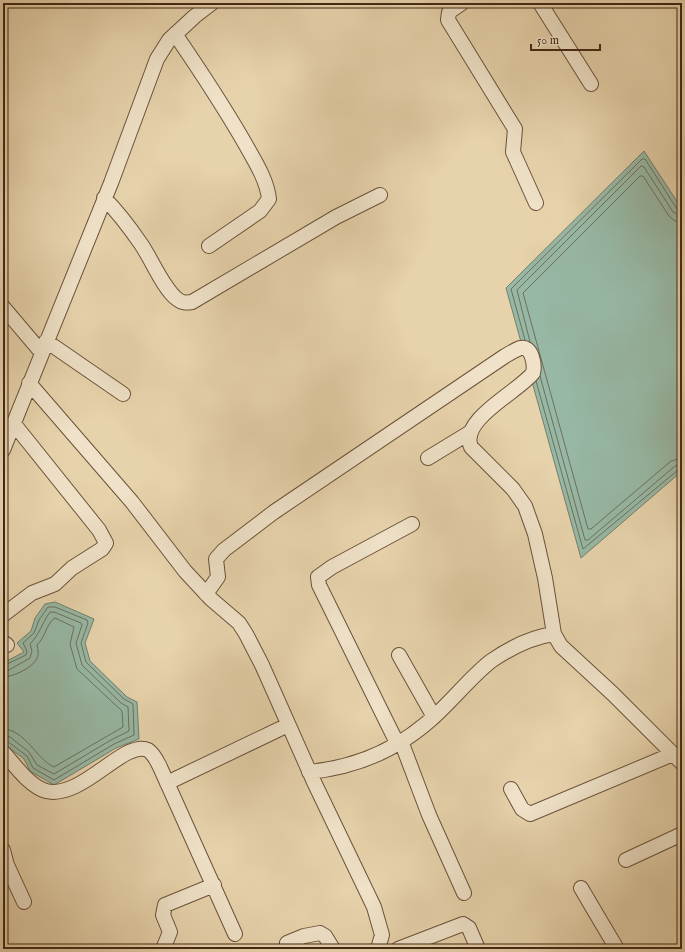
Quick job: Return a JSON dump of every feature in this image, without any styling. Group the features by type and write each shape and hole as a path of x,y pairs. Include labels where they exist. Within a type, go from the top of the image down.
{"street":[{"path":"3,450 104,198 157,59 175,34 212,3"},
{"path":"462,3 449,12 448,20 512,124 516,134 513,152 536,203"},
{"path":"540,3 591,84"},
{"path":"175,34 228,114 252,154 268,192 269,199 260,211 209,246"},
{"path":"104,198 116,210 141,244 170,292 184,303 192,302 336,217 380,195"},
{"path":"3,307 44,347 123,394"},
{"path":"206,594 218,577 216,559 239,538 333,472 500,359 513,351 524,348 528,351 534,363 533,373 483,415 469,433 428,458"},
{"path":"29,383 132,502 185,571 206,594 239,623 246,634 262,665 309,772 374,907 382,935 378,949"},
{"path":"3,615 32,593 55,584 72,568 102,549 106,543 99,530 14,424"},
{"path":"469,433 468,440 471,447 513,489 525,506 535,534 549,600 553,631 561,646 613,694 677,759 530,814 522,809 511,789"},
{"path":"412,524 332,567 318,577 319,585 399,742 429,815 464,893"},
{"path":"309,772 333,769 370,759 399,742 434,717 481,669 497,656 553,631"},
{"path":"399,655 434,717"},
{"path":"167,783 288,725"},
{"path":"3,752 33,783 46,790 60,791 79,784 94,776 117,759 138,749 149,751 155,757 235,934"},
{"path":"626,860 682,834"},
{"path":"3,850 7,865 24,902"},
{"path":"163,949 170,932 163,914 165,905 214,885"},
{"path":"581,888 617,949"},
{"path":"398,949 463,924 469,928 478,949"},
{"path":"287,943 304,936 320,933 325,936 333,949"}],"water":[{"path":"644,151 682,209 682,471 581,558 506,288"},
{"path":"55,602 94,619 85,643 90,661 127,697 137,702 139,739 116,748 54,785 30,771 24,759 3,743 3,663 24,652 17,643 31,631 35,618 45,604"}]}
